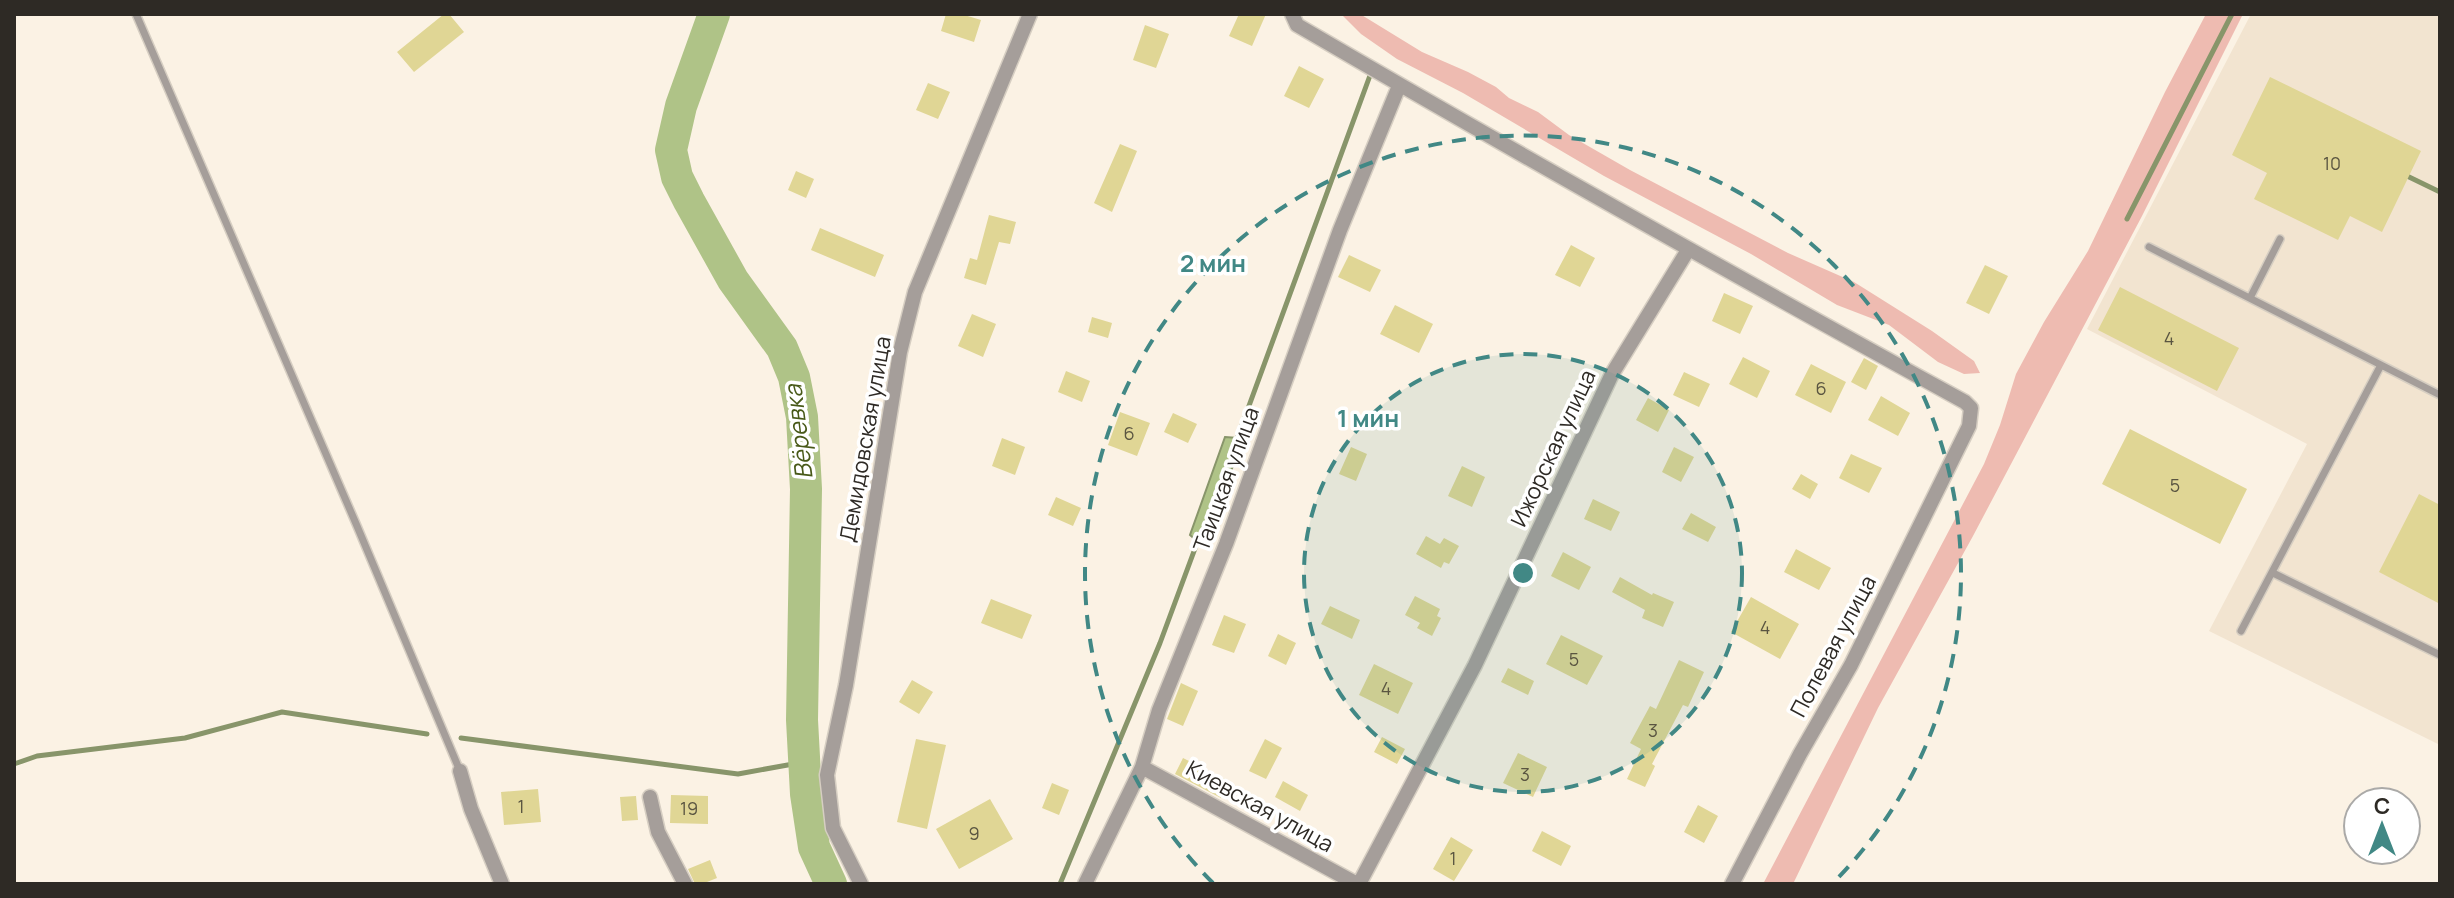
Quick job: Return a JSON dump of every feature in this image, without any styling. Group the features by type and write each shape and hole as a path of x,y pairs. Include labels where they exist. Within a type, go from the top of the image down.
{"street":[{"name":"Демидовская улица","path":"861,884 833,828 827,775 848,671 900,352 915,292 1030,14"},
{"path":"1292,14 1297,25 1399,86 1688,250"},
{"name":"Таицкая улица","path":"1085,884 1142,767 1159,710 1226,544 1340,230 1399,86"},
{"name":"Полевая улица","path":"1688,250 1971,408 1969,426 1851,665 1732,884"},
{"name":"Ижорская улица","path":"1358,884 1475,665 1612,374 1688,250"},
{"name":"Киевская улица","path":"1142,767 1358,884"},
{"path":"460,771 471,809 502,884"},
{"path":"650,797 658,832 685,884"}],"lane":[{"path":"136,14 460,771"},
{"path":"2250,298 2280,239"},
{"path":"2149,247 2440,395"},
{"path":"2241,631 2381,365"},
{"path":"2273,573 2440,655"}],"shaded area":[{"path":"1341,14 1360,14 1422,52 1496,87 1509,98 1538,112 1569,135 1630,170 1788,253 1854,282 1974,361 1980,373 1964,374 1938,362 1889,325 1837,305 1751,254 1604,176 1463,93 1397,59 1361,34"},
{"path":"2206,14 2243,14 2142,216 1878,708 1793,884 1763,884 1984,464 2016,374 2088,251"},
{"path":"2251,14 2440,14 2440,745 2209,631 2307,444 2087,329"},
{"path":"1225,437 1238,438 1240,445 1207,542 1197,541 1190,535"}],"building":[{"path":"444,14 449,14 464,32 414,72 397,52"},
{"path":"946,14 961,14 981,20 974,42 941,31"},
{"path":"1239,14 1266,14 1252,46 1229,36"},
{"path":"1145,25 1169,34 1156,68 1133,60"},
{"path":"1299,66 1324,79 1309,108 1284,96"},
{"path":"2270,77 2421,151 2382,232 2350,216 2338,240 2254,199 2267,173 2232,155"},
{"path":"928,83 950,92 938,119 916,110"},
{"path":"1120,144 1137,151 1112,212 1094,203"},
{"path":"796,171 814,179 806,198 788,190"},
{"path":"989,215 1016,222 1010,244 999,242 986,285 964,278 970,258 977,260"},
{"path":"820,228 884,255 875,277 811,250"},
{"path":"1571,245 1595,258 1580,287 1555,275"},
{"path":"1349,255 1381,270 1370,292 1338,277"},
{"path":"1985,265 2008,276 1989,314 1966,303"},
{"path":"2120,287 2239,348 2217,391 2098,330"},
{"path":"1724,293 1753,306 1740,334 1712,321"},
{"path":"1395,305 1433,324 1419,353 1380,334"},
{"path":"972,314 996,324 983,357 958,346"},
{"path":"1092,317 1112,323 1108,338 1088,332"},
{"path":"1743,357 1770,371 1757,398 1729,384"},
{"path":"1864,358 1878,366 1866,390 1851,382"},
{"path":"1811,364 1846,382 1831,413 1795,395"},
{"path":"1066,371 1090,381 1082,402 1058,392"},
{"path":"1684,372 1710,384 1699,407 1673,395"},
{"path":"1881,396 1910,413 1898,436 1868,420"},
{"path":"1648,398 1669,410 1658,432 1636,420"},
{"path":"1120,412 1150,423 1137,456 1108,445"},
{"path":"1173,413 1197,424 1188,443 1164,432"},
{"path":"2130,429 2247,489 2220,544 2102,484"},
{"path":"1002,438 1025,447 1015,475 992,466"},
{"path":"1351,447 1367,454 1356,481 1339,474"},
{"path":"1674,447 1694,457 1681,482 1662,472"},
{"path":"1851,454 1882,468 1869,493 1839,478"},
{"path":"1462,466 1485,477 1472,507 1448,496"},
{"path":"1801,474 1818,484 1810,499 1792,489"},
{"path":"2419,494 2440,505 2440,604 2379,572"},
{"path":"1056,497 1081,508 1073,526 1048,515"},
{"path":"1593,499 1620,512 1611,531 1584,519"},
{"path":"1691,513 1716,527 1708,542 1682,529"},
{"path":"1426,536 1440,544 1444,538 1459,546 1449,564 1444,562 1441,568 1416,554"},
{"path":"1796,549 1831,568 1819,590 1784,572"},
{"path":"1563,552 1591,567 1579,590 1551,576"},
{"path":"1620,577 1652,595 1674,602 1663,627 1642,618 1645,610 1612,592"},
{"path":"1415,596 1440,609 1437,616 1441,618 1432,636 1417,628 1420,623 1405,615"},
{"path":"1751,597 1799,624 1780,659 1731,632"},
{"path":"991,599 1032,615 1022,639 981,623"},
{"path":"1330,606 1360,620 1352,639 1321,624"},
{"path":"1224,615 1246,624 1234,653 1212,645"},
{"path":"1278,634 1296,643 1286,665 1268,656"},
{"path":"1561,635 1603,656 1587,685 1546,664"},
{"path":"1679,660 1704,672 1688,707 1683,705 1652,764 1655,766 1645,787 1627,779 1641,749 1630,743 1650,706 1656,709"},
{"path":"1374,664 1413,683 1398,714 1359,695"},
{"path":"1508,668 1534,681 1528,695 1501,682"},
{"path":"912,680 933,692 919,714 899,702"},
{"path":"1181,683 1198,691 1183,726 1167,719"},
{"path":"1382,737 1405,749 1397,764 1374,752"},
{"path":"916,739 946,745 927,829 897,822"},
{"path":"1265,739 1282,748 1266,779 1249,771"},
{"path":"1518,753 1547,767 1533,797 1503,783"},
{"path":"1183,758 1229,781 1221,798 1175,774"},
{"path":"1283,781 1308,795 1300,811 1275,797"},
{"path":"1052,783 1069,790 1059,815 1042,808"},
{"path":"538,789 541,822 504,825 501,792"},
{"path":"671,795 708,796 708,824 670,823"},
{"path":"636,796 638,820 622,821 620,797"},
{"path":"990,799 1013,839 959,869 936,829"},
{"path":"1698,805 1718,816 1704,843 1684,832"},
{"path":"1542,831 1571,846 1561,866 1532,851"},
{"path":"1451,837 1473,850 1454,881 1433,869"},
{"path":"710,860 717,878 695,884 688,869"}],"waterway":[{"name":"Вёревка","path":"714,14 681,106 671,150 677,177 689,201 733,280 782,348 794,377 802,417 806,489 802,720 806,794 814,847 831,884"},
{"path":"2127,219 2232,14"},
{"path":"1235,444 1372,70"},
{"path":"2405,175 2440,192"},
{"path":"1060,884 1160,643 1200,535"},
{"path":"14,764 37,756 185,738 282,712 427,734"},
{"path":"461,738 738,774 804,762"}]}
